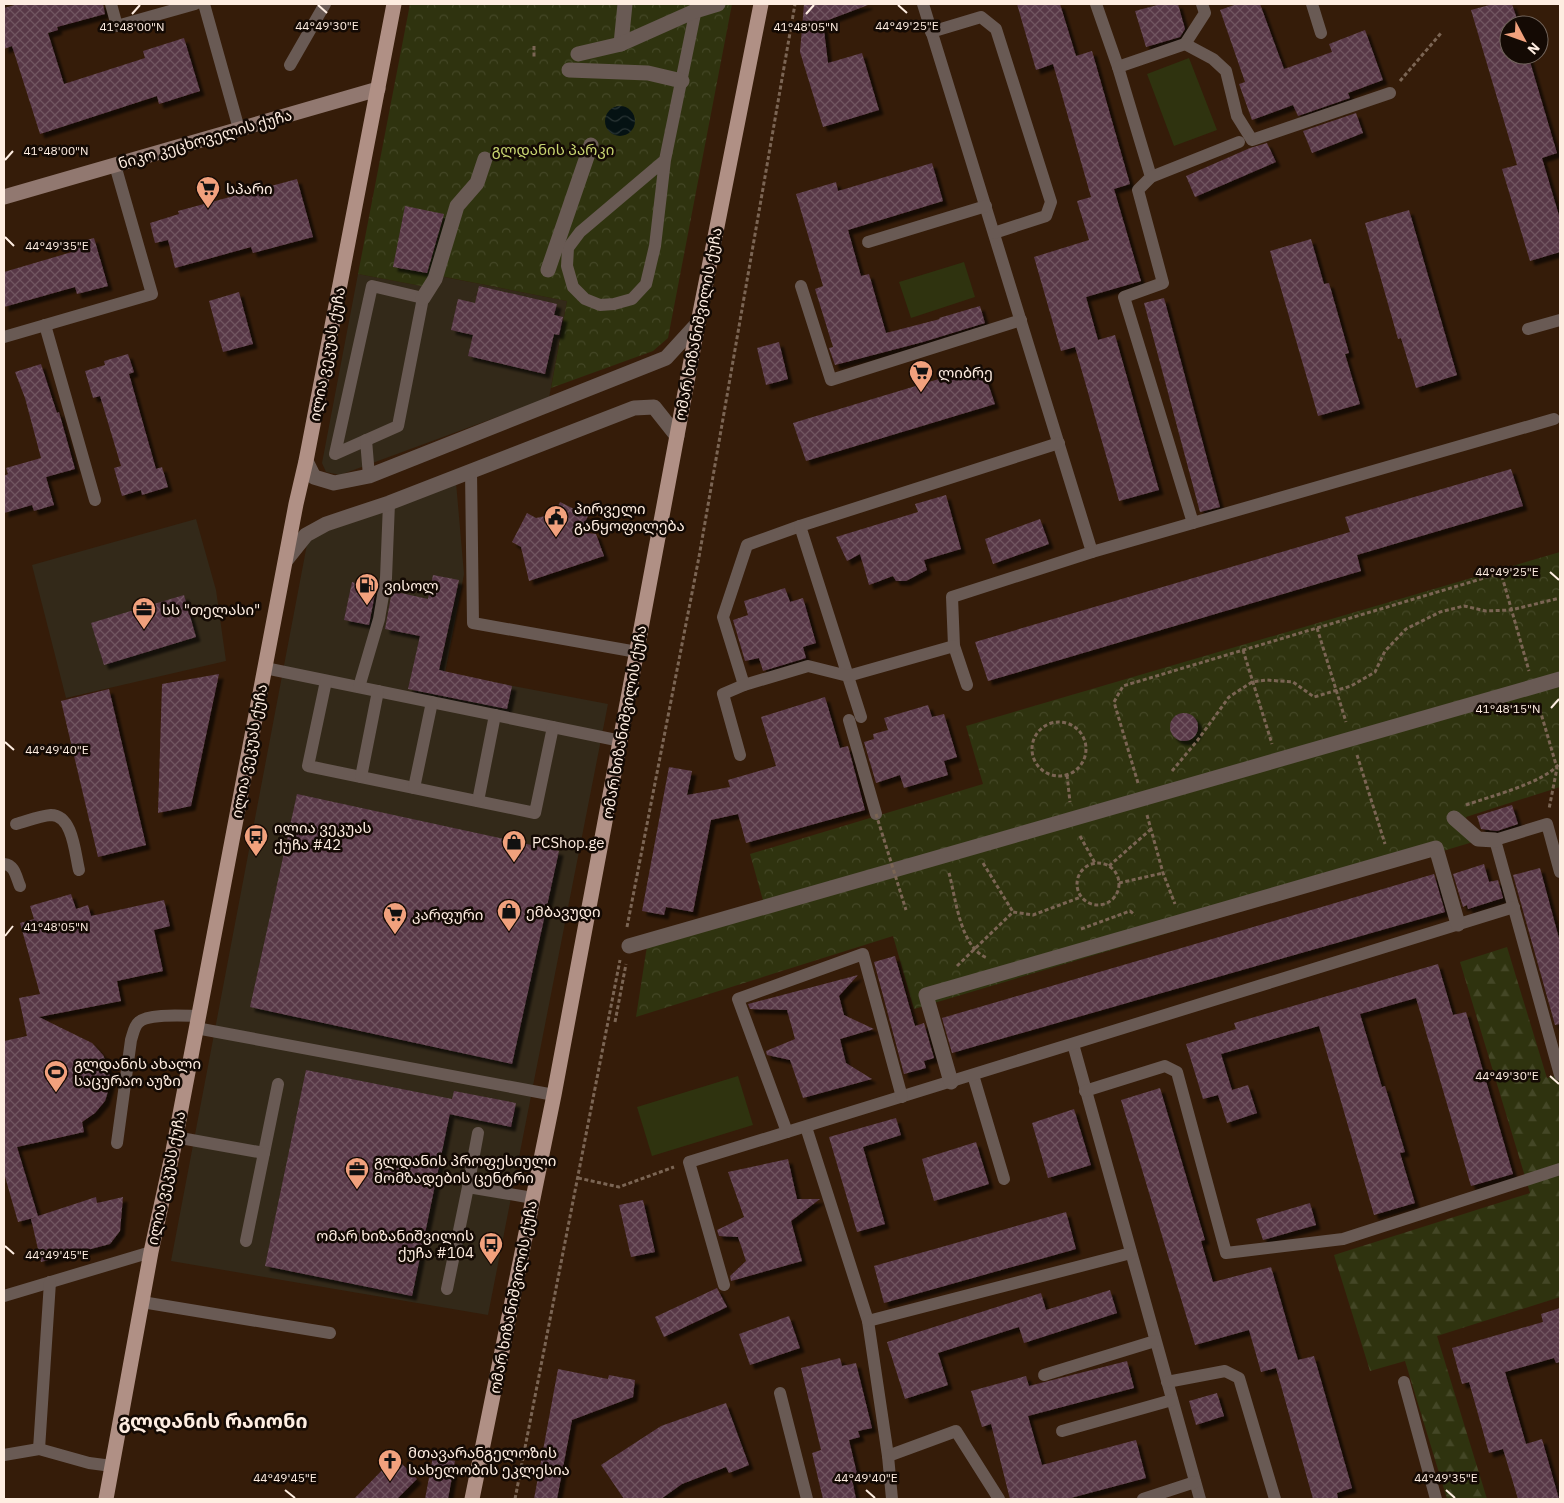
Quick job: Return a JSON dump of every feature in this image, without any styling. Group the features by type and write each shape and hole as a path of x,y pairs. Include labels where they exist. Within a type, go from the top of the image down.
{"main road":[{"name":"ილია ვეკუას ქუჩა","path":"106,1499 151,1252 175,1138 394,4"},
{"name":"ომარ ხიზანიშვილის ქუჩა","path":"472,1499 554,1095 698,323 762,4"}],"street":[{"path":"621,44 625,4"},
{"path":"578,54 621,44 696,8 718,4"},
{"path":"568,70 617,77 648,73 682,80"},
{"name":"ნიკო კეცხოველის ქუჩა","path":"4,197 378,89"},
{"path":"548,270 591,145"},
{"path":"423,298 434,279 457,206 477,183 485,159"},
{"path":"306,461 314,477 334,483 369,476 666,358 698,323"},
{"path":"286,560 306,535 326,524 389,503 634,408 654,407 677,436"},
{"path":"625,945 945,856 1560,679"},
{"path":"1454,818 1478,839 1496,840"},
{"path":"951,1082 926,994 1436,848 1458,924"}],"lane":[{"path":"111,4 117,26 195,4"},
{"path":"204,4 239,129"},
{"path":"290,64 325,4"},
{"path":"923,4 1092,552"},
{"path":"1096,4 1118,67 1151,177"},
{"path":"1118,67 1184,44 1205,13 1202,4"},
{"path":"1312,4 1321,32"},
{"path":"665,160 580,232 568,248 567,266 573,287 585,299 600,305 614,304 632,299 646,284 656,246 665,160 696,8"},
{"path":"931,32 981,17 996,29 1051,202 1046,216 994,233"},
{"path":"1184,44 1213,59 1226,71 1237,116 1252,140 1390,93"},
{"path":"1193,523 1124,297 1163,283 1138,190 1151,177 1239,142"},
{"path":"4,337 152,294 116,165"},
{"path":"868,242 986,206"},
{"path":"372,286 423,298 398,426 366,440 335,454 372,286"},
{"path":"801,286 831,380 1021,320"},
{"path":"1528,329 1560,320"},
{"path":"45,325 95,500"},
{"path":"967,685 954,646 952,597 1092,552 1554,419"},
{"path":"366,440 369,476"},
{"path":"744,685 723,618 747,545 800,526 1059,443"},
{"path":"471,471 473,623 637,652"},
{"path":"359,687 379,619 384,586 389,503"},
{"path":"800,526 848,676 876,814"},
{"path":"740,755 723,694 744,685 808,666 848,676 954,646"},
{"path":"265,668 621,741"},
{"path":"326,681 308,766 478,801 535,812 553,727"},
{"path":"361,777 378,691"},
{"path":"414,788 432,702"},
{"path":"478,801 495,715"},
{"path":"16,824 49,815 64,819 68,825 79,870"},
{"path":"1560,872 1547,824 1496,840 1557,1052 1560,1075"},
{"path":"4,864 8,864 13,869 20,886"},
{"path":"724,1285 689,1162 1514,907"},
{"path":"787,1132 738,999 863,954 902,1097"},
{"path":"117,1143 131,1040 134,1029 139,1022 150,1017 197,1022 554,1095"},
{"path":"1073,1044 1200,1499"},
{"path":"1086,1091 1165,1066 1177,1072 1226,1253 1343,1239 1560,1169"},
{"path":"973,1075 1004,1179"},
{"path":"246,1240 278,1084"},
{"path":"806,1127 868,1321 888,1456 892,1499"},
{"path":"447,1289 478,1133"},
{"path":"175,1138 264,1153"},
{"path":"468,1187 533,1198"},
{"path":"4,1296 151,1252"},
{"path":"868,1321 1131,1253"},
{"path":"40,1449 50,1282"},
{"path":"142,1302 330,1333"},
{"path":"1044,1375 1155,1341"},
{"path":"1167,1382 1226,1371 1239,1378 1275,1499"},
{"path":"1404,1382 1436,1499"},
{"path":"780,1393 807,1499"},
{"path":"1062,1431 1172,1400"},
{"path":"888,1456 956,1431 999,1499"},
{"path":"4,1455 40,1449 89,1463 112,1466"},
{"path":"1143,1499 1196,1482"}],"path":[{"path":"515,1499 625,945 699,557 795,4"},
{"path":"1390,93 1442,32"},
{"path":"534,46 534,57"},
{"path":"1181,921 1163,873 1114,702 1123,686 1501,573 1557,768"},
{"path":"1166,778 1198,741 1229,697 1252,682 1266,680 1293,682 1314,697 1329,693 1352,686 1375,672 1385,651 1406,629 1440,612 1464,606 1486,611 1511,610 1560,598"},
{"path":"1243,650 1278,760"},
{"path":"1056,721 1074,725 1085,739 1086,757 1075,772 1057,776 1048,774 1041,770 1032,754 1034,736 1040,729 1056,721"},
{"path":"1547,824 1557,768 1560,763"},
{"path":"1454,818 1462,806 1537,780 1557,768"},
{"path":"876,814 906,910"},
{"path":"1108,866 1150,830"},
{"path":"974,847 1013,912 1034,916 1081,897"},
{"path":"945,856 964,932 975,950 986,957 992,958"},
{"path":"1095,863 1108,866 1114,870 1119,883 1116,896 1105,904 1092,905 1078,893 1077,882 1081,872 1095,863"},
{"path":"1119,883 1163,873"},
{"path":"1074,932 1130,911 1156,929"},
{"path":"954,969 1013,912"},
{"path":"614,1022 625,945"},
{"path":"578,1178 620,1187 689,1162"}],"shaded area":[{"path":"358,274 437,289 439,276 567,301 549,398 340,475 326,472 322,463"},
{"path":"456,482 464,574 445,673 608,704 488,1315 171,1261 308,539 324,531"},
{"path":"196,519 216,590 226,661 66,698 32,565"}],"green space":[{"name":"გლდანის პარკი","path":"410,4 732,4 668,338 653,351 551,388 567,301 440,276 437,289 358,274"},
{"path":"1189,58 1217,130 1174,146 1147,74"},
{"path":"964,262 975,297 911,318 899,282"},
{"path":"1560,552 1560,787 1466,817 1473,842 914,1009 893,936 636,1017 649,933 764,904 750,854 983,784 966,726"},
{"path":"1507,947 1547,1078 1560,1074 1560,1297 1437,1336 1487,1499 1447,1499 1405,1361 1370,1371 1334,1255 1530,1193 1460,962"},
{"path":"738,1076 753,1125 652,1156 637,1107"}],"water":[{"path":"620,106 631,110 635,121 631,132 620,136 609,132 605,121 609,110"}],"building":[{"path":"18,4 103,4 105,14 57,27 58,30 48,33 64,84 145,58 143,51 184,38 200,91 159,104 157,96 40,134 12,46 4,49 4,8"},
{"path":"804,4 868,4 823,22 828,63 862,53 879,110 823,127 800,52"},
{"path":"1017,4 1060,4 1076,56 1092,51 1130,184 1114,189 1141,281 1086,297 1098,340 1115,335 1159,490 1119,501 1075,347 1061,351 1034,257 1089,240 1077,201 1091,197 1053,64 1036,70"},
{"path":"1161,4 1178,4 1185,29 1180,37 1146,47 1135,11"},
{"path":"1237,4 1260,4 1284,69 1332,52 1329,44 1365,30 1383,80 1348,93 1350,98 1298,116 1293,105 1252,120 1239,84 1245,82 1220,10"},
{"path":"1493,4 1512,4 1516,15 1499,15 1499,65 1531,65 1557,153 1542,158 1560,219 1560,252 1530,261 1502,169 1517,165 1471,10"},
{"path":"1356,113 1363,133 1312,153 1303,131"},
{"path":"1267,143 1276,162 1195,197 1186,176 1250,148"},
{"path":"932,163 943,201 848,230 861,276 869,274 886,333 980,306 985,323 923,342 835,365 829,348 833,347 815,289 823,286 796,194 836,182 838,191"},
{"path":"297,179 313,237 253,253 251,247 175,268 168,240 155,243 150,223 179,214 178,211"},
{"path":"405,206 444,214 427,273 393,267"},
{"path":"1409,210 1457,375 1416,388 1401,338 1398,339 1365,223"},
{"path":"94,238 108,286 77,294 75,287 4,307 4,272 72,252 69,245"},
{"path":"1311,239 1324,284 1329,283 1349,353 1345,354 1360,404 1318,416 1270,251"},
{"path":"479,286 557,304 554,315 563,317 559,335 554,334 545,374 468,356 473,335 451,330 458,299 475,303"},
{"path":"239,292 253,344 223,352 209,301"},
{"path":"1164,298 1220,507 1200,512 1144,303"},
{"path":"779,342 788,379 766,385 757,348"},
{"path":"128,354 134,372 129,374 156,469 162,467 168,487 142,495 141,490 122,496 114,468 121,466 100,396 93,398 85,371 105,365 104,361"},
{"path":"41,364 57,413 59,412 75,469 46,477 54,505 34,511 32,505 4,513 4,476 8,474 6,468 41,458 25,398 15,372"},
{"path":"982,366 995,404 806,461 793,423"},
{"path":"1511,469 1523,506 1357,555 1361,571 988,681 975,642 1350,532 1345,517"},
{"path":"946,495 961,549 924,560 927,570 906,581 896,581 893,576 869,585 860,554 847,561 836,537 918,512 915,504"},
{"name":"პირველი განყოფილება","path":"560,502 588,516 580,532 596,534 604,556 529,581 521,547 512,542 527,513 536,518 554,514"},
{"path":"1040,519 1049,544 993,564 985,539"},
{"path":"433,575 459,580 439,670 512,686 507,709 408,689 420,636 385,629 392,591 428,599"},
{"path":"352,582 376,588 369,625 344,620"},
{"path":"785,588 790,602 803,598 816,643 803,647 806,658 763,671 759,658 745,661 733,620 748,615 744,601"},
{"name":"სს \"თელასი\"","path":"184,595 196,637 104,665 91,623"},
{"path":"219,674 191,806 158,813 162,684"},
{"path":"109,689 146,845 98,857 61,701"},
{"path":"825,697 840,748 848,746 865,810 746,843 738,814 711,820 693,912 666,907 664,915 642,911 669,767 692,771 687,795 730,787 728,780 776,766 761,717"},
{"path":"928,705 932,717 944,714 957,757 944,761 948,775 904,788 900,775 876,783 864,742 874,739 873,734 888,730 884,718"},
{"path":"1184,713 1194,717 1198,727 1194,737 1184,741 1174,737 1170,727 1174,717"},
{"path":"297,794 559,851 512,1064 250,1007"},
{"path":"1512,805 1518,824 1497,831 1481,829 1477,816"},
{"path":"1484,864 1489,882 1498,880 1503,898 1468,909 1467,905 1463,907 1453,874"},
{"path":"1540,868 1560,942 1560,1024 1555,1025 1513,875"},
{"path":"1434,874 1445,912 952,1053 942,1018"},
{"path":"71,894 76,909 88,905 91,916 164,900 170,926 154,930 163,971 117,981 121,1001 39,1017 92,1043 103,1055 109,1069 110,1085 105,1101 95,1113 82,1122 84,1132 17,1147 38,1216 96,1197 97,1203 123,1197 120,1231 110,1244 41,1262 31,1219 37,1217 18,1222 4,1173 4,1041 27,1036 19,998 40,994 20,923 34,919 30,906"},
{"path":"895,956 915,1026 924,1023 934,1058 924,1061 926,1068 904,1074 874,962"},
{"path":"1438,964 1453,1015 1466,1012 1513,1174 1471,1186 1416,998 1360,1014 1382,1087 1385,1086 1405,1152 1400,1153 1415,1203 1374,1215 1319,1026 1221,1054 1232,1090 1248,1085 1257,1113 1227,1123 1218,1095 1203,1099 1186,1044 1236,1029 1234,1023"},
{"path":"858,975 839,996 844,1015 874,1029 840,1039 846,1063 872,1079 803,1098 790,1060 767,1055 766,1051 795,1039 787,1010 750,1009 748,1004"},
{"name":"გლდანის პროფესიული მომზადების ცენტრი","path":"306,1070 452,1099 454,1091 516,1103 511,1127 450,1114 412,1296 265,1266"},
{"path":"1160,1088 1205,1240 1201,1241 1213,1282 1271,1267 1298,1360 1314,1356 1352,1488 1337,1493 1338,1499 1313,1499 1276,1368 1261,1372 1249,1330 1195,1345 1121,1100"},
{"path":"1074,1109 1091,1165 1048,1178 1032,1123"},
{"path":"896,1118 901,1135 863,1147 885,1224 857,1232 829,1137"},
{"path":"976,1142 989,1184 934,1201 922,1159"},
{"path":"788,1159 797,1199 820,1199 791,1221 802,1261 731,1281 730,1276 746,1261 738,1237 719,1236 717,1230 744,1217 728,1172"},
{"path":"643,1200 655,1252 631,1257 619,1205"},
{"path":"1310,1203 1316,1225 1263,1240 1256,1219"},
{"path":"1066,1212 1076,1249 884,1303 874,1266"},
{"path":"717,1288 727,1307 664,1337 655,1317"},
{"path":"1110,1290 1117,1313 1024,1343 1019,1327 938,1353 948,1385 905,1399 887,1342 1041,1293 1046,1310"},
{"path":"1560,1308 1560,1362 1556,1363 1554,1358 1505,1372 1526,1444 1542,1439 1559,1499 1518,1499 1503,1449 1489,1453 1469,1382 1462,1384 1452,1348 1543,1322 1541,1314"},
{"path":"789,1316 800,1348 750,1365 739,1334"},
{"path":"840,1358 842,1366 856,1363 872,1428 858,1431 860,1437 849,1440 858,1478 852,1479 856,1499 823,1499 812,1453 821,1450 801,1368"},
{"path":"1127,1361 1134,1388 1028,1416 1042,1465 1136,1440 1146,1478 1067,1499 1010,1499 991,1424 982,1427 971,1391 1026,1376 1029,1386"},
{"path":"558,1369 608,1379 609,1375 635,1380 633,1397 572,1420 557,1499 534,1499"},
{"path":"1217,1393 1224,1416 1196,1425 1189,1401"},
{"path":"726,1403 749,1465 729,1473 726,1467 682,1484 661,1499 624,1499 601,1465 661,1426"},
{"path":"433,1456 455,1461 448,1499 425,1499"},
{"name":"მთავარანგელოზის სახელობის ეკლესია","path":"399,1461 417,1479 397,1499 354,1499 390,1462 394,1466"}],"place":[{"name":"სპარი","path":"208,209"},
{"name":"ლიბრე","path":"921,393"},
{"name":"პირველი განყოფილება","path":"556,538"},
{"name":"ვისოლ","path":"367,606"},
{"name":"სს \"თელასი\"","path":"144,630"},
{"name":"ილია ვეკუას ქუჩა #42","path":"256,857"},
{"name":"PCShop.ge","path":"514,863"},
{"name":"ემბავუდი","path":"509,932"},
{"name":"კარფური","path":"395,935"},
{"name":"გლდანის ახალი საცურაო აუზი","path":"56,1093"},
{"name":"გლდანის პროფესიული მომზადების ცენტრი","path":"357,1190"},
{"name":"ომარ ხიზანიშვილის ქუჩა #104","path":"491,1265"},
{"name":"მთავარანგელოზის სახელობის ეკლესია","path":"390,1482"}],"district":[{"name":"გლდანის რაიონი","path":"213,1420"}]}
